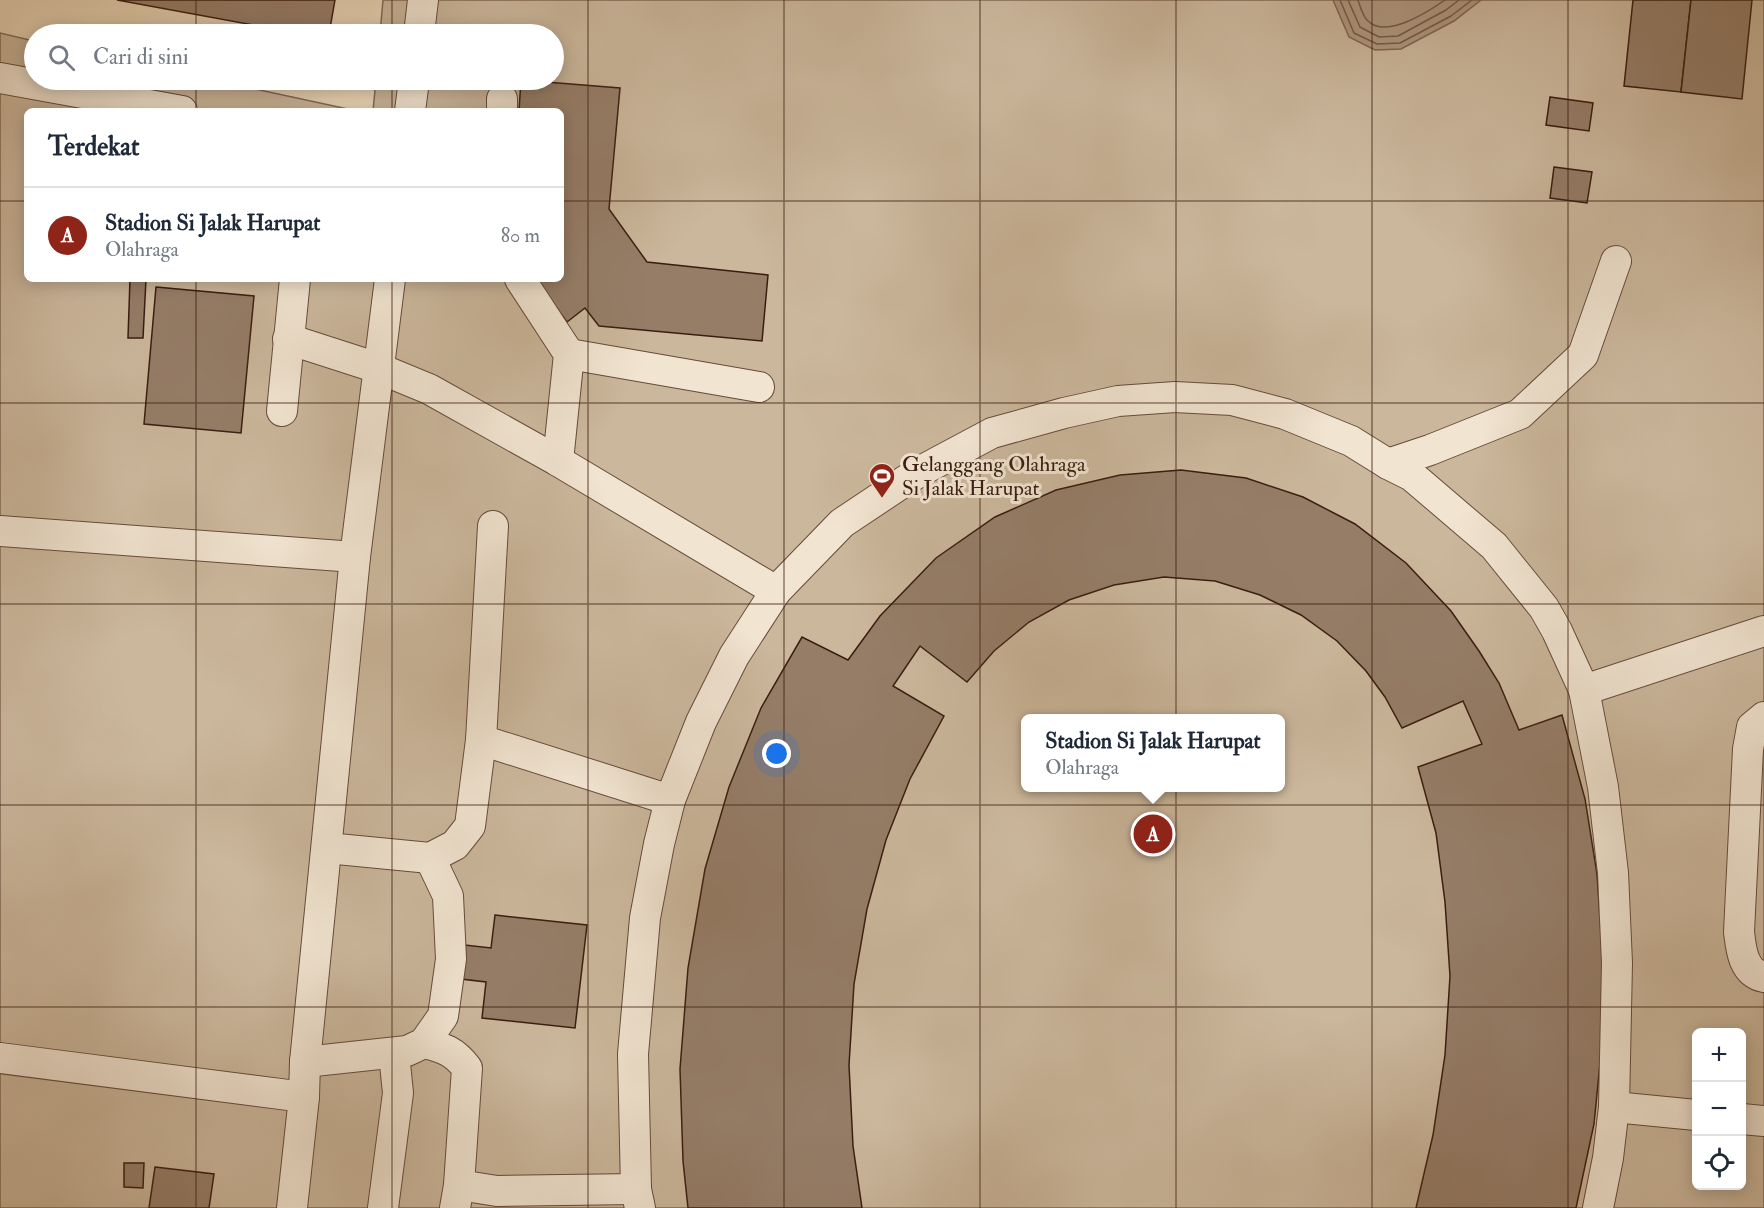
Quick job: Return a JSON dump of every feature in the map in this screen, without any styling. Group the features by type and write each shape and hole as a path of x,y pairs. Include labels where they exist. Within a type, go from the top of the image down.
{"lane":[{"path":"420,24 423,0"},
{"path":"0,78 24,82"},
{"path":"66,90 165,108"},
{"path":"410,108 413,90"},
{"path":"1388,464 1520,414 1582,355 1616,261"},
{"path":"282,411 295,282"},
{"path":"292,1208 355,558 390,282"},
{"path":"522,282 570,354 558,461"},
{"path":"288,339 378,368 429,389 558,461 776,591"},
{"path":"570,354 759,387"},
{"path":"457,1196 497,1191 638,1198 633,1054 645,918 658,844 670,800 701,722 734,656 776,591 842,524 917,473 992,433 1118,401 1175,397 1232,400 1285,414 1351,441 1412,476 1494,546 1544,608 1584,690 1603,787 1612,873 1617,963 1614,1107 1608,1158 1598,1208"},
{"path":"327,848 430,858 455,845 470,826 481,740 493,526"},
{"path":"0,531 355,558"},
{"path":"1584,690 1764,632"},
{"path":"1764,717 1752,727 1748,749 1739,932 1743,960 1758,976 1764,977"},
{"path":"481,740 670,800"},
{"path":"305,1062 407,1051 424,1043 443,1016 451,958 448,896 430,858"},
{"path":"424,1043 443,1048 458,1056 467,1068 457,1196"},
{"path":"383,1208 398,1093 394,1054"},
{"path":"0,1058 304,1097"},
{"path":"1614,1107 1692,1114"},
{"path":"1746,1119 1764,1121"},
{"path":"457,1196 478,1208"}],"shaded area":[{"name":"Gelanggang Olahraga Si Jalak Harupat","path":"383,0 1764,0 1764,1208 0,1208 0,33 24,39 24,90 259,90 343,108 24,108 24,282 564,282 564,108 373,108 375,90 564,90 564,24 381,24"}],"water":[{"path":"1333,0 1481,0 1454,21 1401,49 1375,50 1349,37"}],"building":[{"path":"117,0 335,0 331,24 248,24"},
{"path":"1633,0 1691,0 1681,92 1624,86"},
{"path":"1691,0 1752,0 1742,99 1681,92"},
{"path":"564,83 620,88 609,209 647,262 768,275 762,341 599,326 585,308 567,322 537,282 564,282 564,108 519,108 520,90 564,90"},
{"path":"1550,97 1593,103 1589,131 1546,125"},
{"path":"1554,167 1592,172 1587,203 1550,198"},
{"path":"130,282 146,282 143,338 128,338"},
{"path":"156,287 254,296 241,433 144,424"},
{"path":"1181,470 1246,478 1303,497 1355,524 1406,563 1451,611 1499,683 1519,730 1562,715 1585,799 1597,874 1603,962 1602,1043 1594,1124 1576,1208 1416,1208 1433,1135 1445,1055 1450,976 1445,902 1436,833 1418,767 1482,744 1463,701 1402,728 1385,697 1366,671 1337,641 1301,615 1260,595 1215,581 1164,577 1114,585 1069,600 1029,622 994,651 967,682 920,646 893,686 944,716 910,779 886,840 867,909 854,984 849,1065 853,1146 862,1208 688,1208 683,1161 680,1069 688,968 705,869 729,787 761,708 802,637 848,660 880,616 936,558 995,517 1056,490 1120,475"},
{"path":"495,915 587,925 575,1028 482,1018 486,982 461,979 465,945 491,948"},
{"path":"124,1163 144,1163 143,1188 124,1187"},
{"path":"155,1167 214,1174 209,1208 149,1208"}],"place":[{"name":"Gelanggang Olahraga Si Jalak Harupat","path":"882,499"},
{"name":"Stadion Si Jalak Harupat","path":"1153,834"}]}
